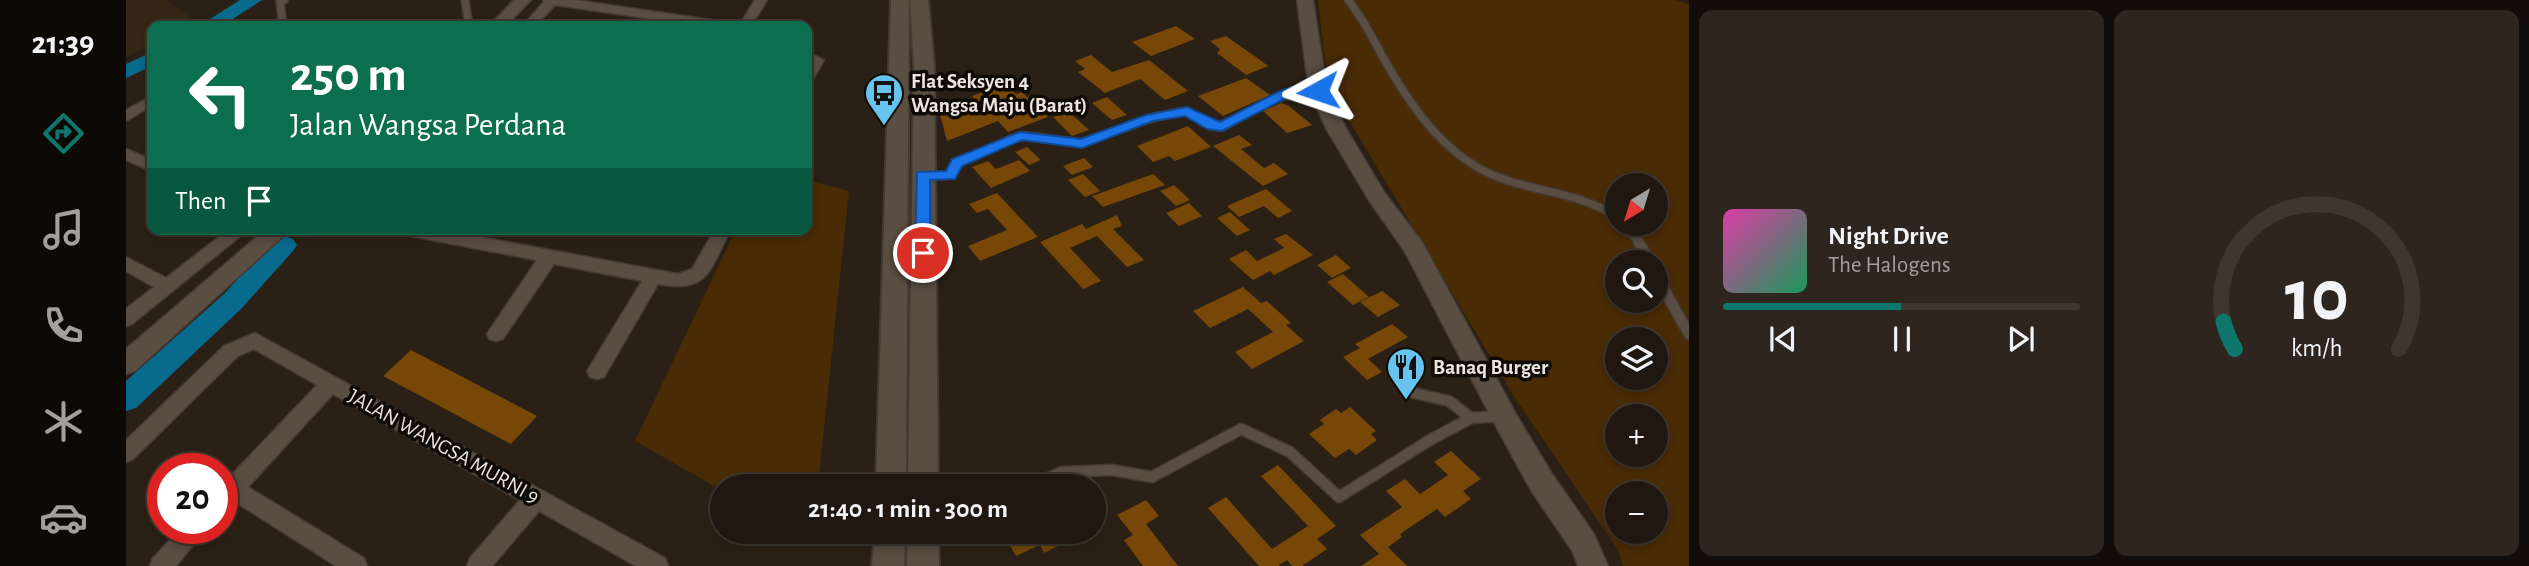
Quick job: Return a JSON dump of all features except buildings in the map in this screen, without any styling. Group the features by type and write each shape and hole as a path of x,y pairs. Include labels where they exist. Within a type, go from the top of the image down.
{"main road":[{"path":"891,474 900,0"},
{"path":"919,0 923,65 923,474"},
{"path":"888,566 889,544"},
{"path":"923,544 923,566"}],"street":[{"path":"502,21 523,0"},
{"path":"532,21 551,0 693,21"},
{"path":"642,13 653,0"},
{"path":"748,21 761,0"},
{"path":"1305,0 1318,91 1337,130 1377,197 1414,248 1504,416 1542,483 1584,544 1593,566"},
{"path":"126,116 147,103"},
{"path":"126,154 147,162"},
{"path":"126,319 233,235"},
{"path":"126,364 273,235"},
{"path":"465,235 549,257 690,280 698,274 720,235"},
{"path":"496,334 549,257"},
{"path":"126,262 166,286"},
{"path":"597,370 654,276"},
{"name":"JALAN WANGSA MURNI 9","path":"126,453 230,351 255,340 536,498 630,560 657,566"},
{"path":"238,484 331,383"},
{"path":"478,566 536,498"},
{"path":"238,501 356,566"},
{"path":"161,566 181,544"}],"lane":[{"path":"282,21 280,2 284,0"},
{"path":"465,0 468,21"},
{"path":"1348,0 1412,103 1447,145 1479,168 1505,179 1593,200 1605,208"},
{"path":"922,176 950,175 957,163 1020,136 1082,143 1151,118 1187,111 1212,126 1222,127 1286,93 1301,89 1318,91"},
{"path":"1668,296 1689,334"},
{"path":"1414,393 1449,401 1471,418"},
{"path":"1057,474 1112,470 1152,477 1241,429 1290,452 1339,497 1430,440 1471,418 1504,416"}],"shaded area":[{"path":"126,0 166,0 196,21 147,21 147,46 126,57"},
{"path":"1318,0 1674,0 1689,4 1689,566 1623,566 1614,544 1668,544 1668,481 1605,481 1605,531 1515,398 1341,107 1325,61"},
{"path":"812,181 849,191 819,474 710,474 710,484 635,441 733,235 812,235"}],"waterway":[{"path":"217,21 253,0"},
{"path":"126,72 147,61"},
{"path":"126,399 233,301 284,245"}],"place":[{"name":"Flat Seksyen 4 Wangsa Maju (Barat)","path":"884,127"},
{"name":"Banaq Burger","path":"1406,401"}],"route":[{"path":"923,253 922,176 950,175 957,163 1014,138 1027,136 1082,143 1151,118 1187,111 1212,126 1222,127 1286,93 1301,89 1318,91"}]}
